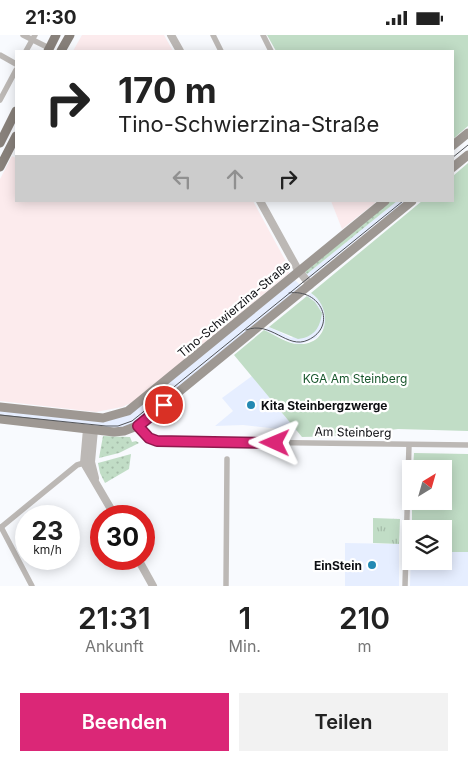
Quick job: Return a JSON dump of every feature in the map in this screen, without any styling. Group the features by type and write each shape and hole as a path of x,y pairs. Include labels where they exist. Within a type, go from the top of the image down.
{"main road":[{"path":"49,50 56,35"},
{"path":"62,50 70,35"},
{"path":"0,143 15,113"},
{"path":"454,144 468,133"},
{"path":"0,167 15,138"},
{"path":"454,166 468,155"},
{"name":"Tino-Schwierzina-Straße","path":"90,425 134,407 384,202"},
{"path":"0,407 123,432 138,426 411,202"},
{"path":"0,419 90,425"}],"street":[{"path":"23,35 34,37 49,50"},
{"path":"171,35 179,50"},
{"path":"213,35 220,50"},
{"path":"263,35 270,50"},
{"path":"27,50 34,37"},
{"path":"0,55 15,63"},
{"path":"0,100 15,71"},
{"path":"261,202 299,272 310,285"},
{"path":"90,425 87,462 109,505"},
{"name":"Am Steinberg","path":"138,426 149,438 157,441 468,445"},
{"path":"405,586 409,445"},
{"path":"226,459 226,586"},
{"path":"32,586 0,528 77,465 87,462"},
{"path":"144,570 153,586"}],"shaded area":[{"path":"82,35 164,35 172,50 74,50"},
{"path":"12,156 15,158 15,202 254,202 290,269 289,273 133,402 122,407 96,412 0,401 0,179"},
{"path":"331,202 374,202 375,203 342,229"},
{"path":"396,202 407,202 387,218 386,216 310,278 307,274"},
{"path":"295,280 302,287 136,424 114,429 0,418 0,410 106,421 126,416"},
{"path":"311,293 323,304 326,317 324,327 316,338 301,344 293,343 264,330 269,327 292,338 315,302 307,296"},
{"name":"Kita Steinbergzwerge","path":"252,376 297,431 243,425 215,426 233,411 222,398"},
{"name":"EinStein","path":"345,543 399,544 399,586 345,586"},
{"path":"452,552 468,552 468,586 410,586 410,570 452,570"}],"green space":[{"path":"267,35 468,35 468,126 454,138 454,50 275,50"},
{"path":"468,163 468,431 398,429 339,436 302,437 234,355 264,330 296,344 311,342 318,338 325,323 325,315 318,299 311,293 421,202 454,202 454,175"},
{"path":"389,202 396,202 307,274 305,272"},
{"name":"KGA Am Steinberg","path":"307,296 315,302 322,313 320,323 312,334 298,339 269,327"},
{"path":"103,436 130,437 132,442 136,441 139,443 119,453 99,458"},
{"path":"414,453 468,454 468,552 452,552 452,520 412,520 412,510 452,510 452,460 414,460"},
{"path":"131,454 129,469 105,483 98,463"},
{"path":"373,518 400,519 399,544 373,543"}],"tram line":[{"path":"454,156 468,145"},
{"path":"0,415 106,426 118,426 132,421 402,202"},
{"path":"246,330 263,329 286,339 300,342 308,340 317,334 324,318 322,309 310,296 300,293 289,293"}],"place":[{"name":"Kita Steinbergzwerge","path":"251,405"},
{"name":"EinStein","path":"372,565"}],"route":[{"path":"164,405 138,426 149,438 157,441 275,443"}]}
